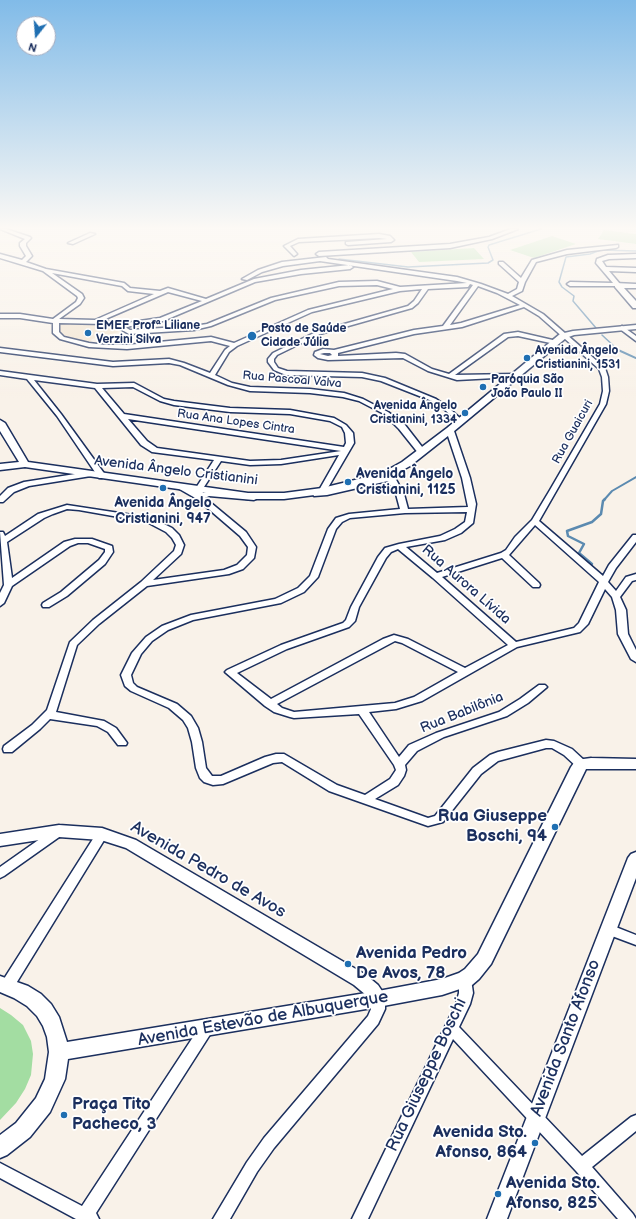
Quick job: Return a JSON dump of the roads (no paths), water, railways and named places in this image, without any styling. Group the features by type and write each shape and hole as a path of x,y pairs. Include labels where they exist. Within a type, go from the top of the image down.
{"main road":[{"path":"581,764 636,764"},
{"name":"Rua Giuseppe Boschi","path":"465,979 472,974 485,959 567,786 581,764"},
{"name":"Avenida Estevão de Albuquerque","path":"59,1052 378,1000 442,987 465,979"},
{"path":"0,1148 23,1130 43,1106 55,1079 59,1052 57,1037 52,1023 44,1010 34,1000 21,992 3,985"}],"street":[{"path":"68,286 81,298 78,303 59,316 56,321 56,333 59,337 98,347 127,347 211,339 235,345"},
{"path":"124,286 128,289 159,294"},
{"path":"0,316 20,316 56,321 111,322 159,317 231,286"},
{"path":"119,326 161,320 242,286"},
{"path":"111,322 127,332 132,333 202,327 214,324 273,299 331,286"},
{"path":"388,286 400,289"},
{"path":"211,376 227,351 235,345 310,311 400,289 455,286"},
{"path":"445,328 477,286"},
{"name":"Rua Guaicuri","path":"480,286 508,296 540,315 602,368 606,378 606,391 600,409 535,521 518,539 509,552 504,555"},
{"path":"508,296 520,290 521,286"},
{"path":"619,286 635,302"},
{"path":"427,287 416,302 410,307 324,330 275,354 271,362 276,369 292,374 358,375 383,379 434,400 460,421"},
{"path":"97,321 168,290 203,299"},
{"path":"514,375 466,378 450,376 426,368 402,356 389,354 332,355 414,332 467,324 525,305"},
{"path":"563,336 573,333 636,327"},
{"path":"622,328 636,339"},
{"path":"450,376 506,335 518,334 555,342"},
{"name":"Avenida Ângelo Cristianini","path":"0,467 25,464 180,488 199,493 264,496 284,496 322,491 390,476 450,430 514,375 563,336"},
{"name":"Rua Pascoal Valva","path":"0,350 113,364 168,361 182,364 230,384 250,389 310,391 344,395 361,400 386,413 402,427 422,452"},
{"path":"0,373 98,386 134,385 162,400 174,403 220,409 290,412 324,416 338,422 350,433 350,443 347,451 322,491"},
{"path":"29,377 63,421 102,476"},
{"path":"98,386 144,443 151,448 219,460 264,463 295,460 347,451"},
{"name":"Rua Ana Lopes Cintra","path":"121,416 347,451"},
{"path":"1,425 25,464"},
{"path":"450,430 466,478 472,509 468,524 437,540 399,546 388,550 382,557 355,607 350,621 346,625 284,647 230,672 269,704 284,713 294,715 396,706 413,701 514,645 577,630 604,582 636,537"},
{"path":"199,493 219,460"},
{"path":"0,500 11,490 27,484 88,474"},
{"path":"199,493 241,498 275,498 327,493 390,476 400,494 405,511"},
{"path":"144,584 226,572 240,567 252,556 252,547 243,534 199,493"},
{"path":"8,585 1,537 40,516 67,508 79,508 149,520 169,530 176,537 180,545 178,552 174,557 144,584 91,626 73,644 54,706 48,715 36,727 8,749"},
{"path":"472,509 405,511 349,516 341,519 332,529 314,577 301,590 278,601 191,618 165,628 143,646 126,675 128,684 134,689 172,706 187,718 193,728 197,742 201,768 204,775 208,779 223,780 269,760 280,758 288,760 333,788 420,821 433,822 443,815 477,771 494,758 546,744 554,745 568,752 581,764"},
{"path":"535,521 604,582 616,597 621,610 622,630 635,657"},
{"path":"0,603 8,585 67,544 78,541 89,541 109,548 109,552 102,562 64,594 46,605"},
{"name":"Rua Aurora Lívida","path":"399,546 436,576 514,645"},
{"path":"436,576 504,555 536,585"},
{"path":"616,597 629,579 636,577"},
{"path":"269,704 386,640 394,638 399,638 465,672"},
{"name":"Rua Babilônia","path":"365,800 394,782 399,776 401,770 399,764 413,748 440,735 503,714 524,701 542,687"},
{"path":"362,710 399,764"},
{"path":"48,715 100,723 112,730 122,743"},
{"path":"0,873 59,831"},
{"name":"Avenida Pedro de Avos","path":"0,840 59,831 102,834 131,844 354,977 372,990 378,1000"},
{"path":"3,985 102,834"},
{"name":"Avenida Santo Afonso","path":"497,1219 608,929 635,864"},
{"path":"608,929 636,940"},
{"name":"Rua Giuseppe Boschi","path":"360,1219 463,1004 466,993 465,979"},
{"path":"221,1219 252,1167 269,1143 373,1020 378,1009 378,1000"},
{"path":"451,1028 581,1166 628,1219"},
{"path":"0,1170 88,1217 206,1029"},
{"path":"581,1166 636,1122"}],"waterway":[{"path":"561,286 574,296 573,301 596,328"},
{"path":"602,335 618,350"},
{"path":"618,350 636,358"},
{"path":"604,500 612,491 636,477"},
{"path":"592,564 579,553 584,544 568,536 567,531 592,522 601,514 604,500"}],"place":[{"name":"EMEF Profª Liliane Verzini Silva","path":"88,333"},
{"name":"Posto de Saúde Cidade Júlia","path":"252,336"},
{"name":"Avenida Ângelo Cristianini, 1531","path":"527,358"},
{"name":"Paróquia São João Paulo II","path":"483,387"},
{"name":"Avenida Ângelo Cristianini, 1334","path":"465,413"},
{"name":"Avenida Ângelo Cristianini, 1125","path":"348,482"},
{"name":"Avenida Ângelo Cristianini, 947","path":"163,488"},
{"name":"Rua Giuseppe Boschi, 94","path":"555,827"},
{"name":"Avenida Pedro De Avos, 78","path":"348,964"},
{"name":"Praça Tito Pacheco, 3","path":"64,1115"},
{"name":"Avenida Sto. Afonso, 864","path":"535,1143"},
{"name":"Avenida Sto. Afonso, 825","path":"498,1194"}]}
